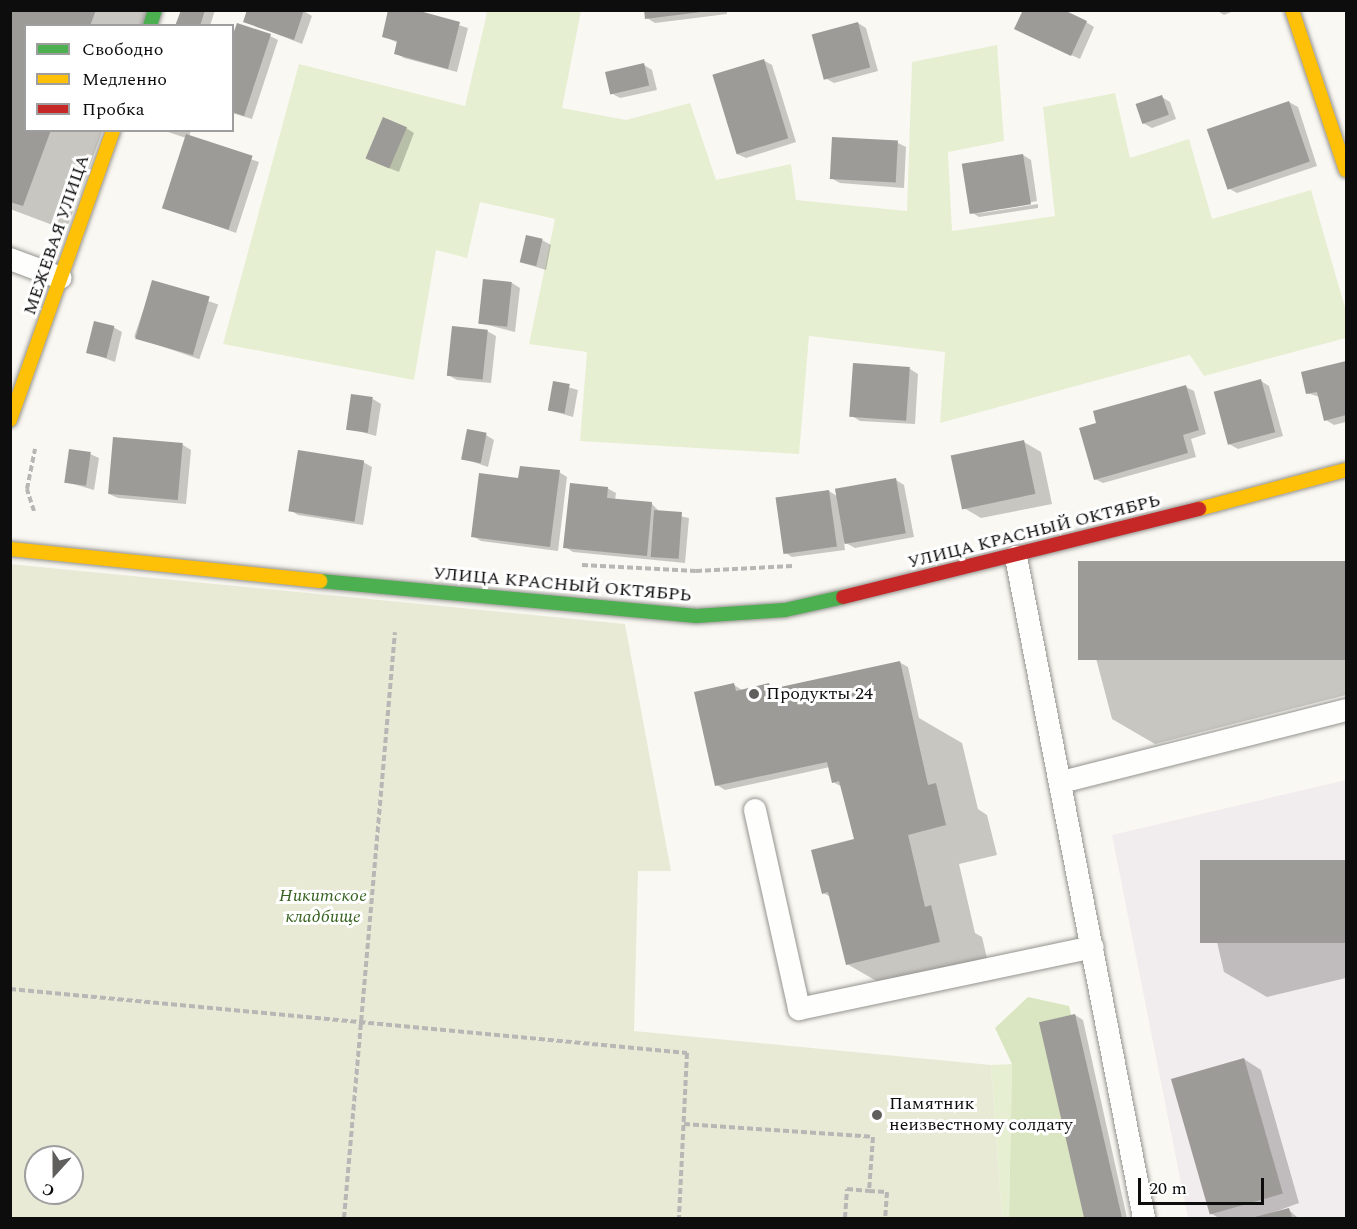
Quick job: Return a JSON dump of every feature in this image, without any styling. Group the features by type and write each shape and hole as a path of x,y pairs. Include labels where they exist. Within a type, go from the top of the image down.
{"main road":[{"path":"1294,12 1347,170"},
{"name":"МЕЖЕВАЯ УЛИЦА","path":"10,420 17,384 61,278 112,132"},
{"name":"УЛИЦА КРАСНЫЙ ОКТЯБРЬ","path":"10,548 610,610 696,616 785,610 1016,557 1347,470"}],"lane":[{"path":"10,260 61,278"},
{"path":"1016,557 1062,782 1144,1218"},
{"path":"1062,782 1347,710"},
{"path":"755,810 799,1009 1093,947"}],"path":[{"path":"33,511 45,512"},
{"path":"577,565 696,571 800,566"},
{"path":"344,1218 395,632"},
{"path":"10,989 687,1053 680,1218"},
{"path":"684,1124 873,1137 869,1191"},
{"path":"845,1218 847,1189 887,1192 885,1218"}],"shaded area":[{"path":"1346,780 1346,1218 1188,1218 1112,835"}],"green space":[{"path":"482,10 581,11 562,108 626,120 690,103 716,180 791,164 796,200 907,211 912,62 997,45 1004,141 948,152 952,231 1055,216 1043,107 1115,93 1130,158 1189,139 1212,219 1311,190 1346,311 1346,338 1204,376 1190,355 940,423 945,352 809,336 799,454 580,441 587,352 529,344 555,219 480,202 467,258 436,250 414,380 223,344 299,64 465,106 487,13"},
{"name":"Никитское кладбище","path":"10,564 625,624 671,871 638,871 634,1031 991,1065 1002,1218 11,1218"},
{"path":"1028,997 1069,1006 1120,1218 1009,1218 1012,1064 995,1028"},
{"path":"1012,1064 1009,1218 1002,1218 991,1065"}],"building":[{"path":"10,10 96,10 91,24 24,24 24,132 50,132 23,206 10,202"},
{"path":"181,10 205,10 201,24 176,24"},
{"path":"247,10 304,10 294,40 243,22"},
{"path":"388,10 416,10 460,22 448,69 394,54 397,41 382,37"},
{"path":"644,10 701,10 701,12 645,19"},
{"path":"1023,10 1064,10 1087,21 1071,56 1014,29"},
{"path":"858,22 870,67 824,80 812,34"},
{"path":"237,23 271,34 244,116 234,113 234,31"},
{"path":"764,59 788,138 737,154 712,75"},
{"path":"644,63 649,85 610,94 605,72"},
{"path":"1162,95 1169,115 1142,124 1136,104"},
{"path":"1289,101 1310,162 1228,190 1207,129"},
{"path":"383,117 407,127 389,169 365,158"},
{"path":"186,134 253,156 228,230 162,208"},
{"path":"832,137 898,140 896,182 830,179"},
{"path":"1023,154 1031,204 970,214 962,164"},
{"path":"526,235 543,239 536,266 520,262"},
{"path":"483,279 512,282 507,327 478,324"},
{"path":"152,280 210,297 193,355 135,339"},
{"path":"94,321 114,326 106,358 86,353"},
{"path":"452,326 488,330 483,379 447,376"},
{"path":"1346,361 1346,415 1324,421 1317,392 1306,394 1301,372"},
{"path":"853,363 910,367 906,421 849,417"},
{"path":"1261,379 1275,432 1228,445 1214,392"},
{"path":"553,381 570,384 565,413 548,411"},
{"path":"1186,385 1199,430 1183,435 1188,453 1094,480 1079,428 1096,423 1093,411"},
{"path":"351,394 373,397 368,433 346,430"},
{"path":"467,429 487,433 481,463 461,459"},
{"path":"113,437 183,443 178,500 108,494"},
{"path":"1024,440 1035,494 962,509 951,456"},
{"path":"69,449 91,452 86,486 64,483"},
{"path":"298,450 364,460 354,522 288,511"},
{"path":"520,466 560,470 550,547 471,537 479,473 518,478"},
{"path":"896,478 906,533 845,544 835,489"},
{"path":"570,483 608,487 607,498 652,502 647,556 563,548"},
{"path":"829,490 837,546 783,554 776,498"},
{"path":"654,510 682,512 679,559 651,557"},
{"path":"1078,561 1346,561 1346,660 1078,660"},
{"path":"900,661 928,785 936,783 946,825 908,835 925,907 931,905 940,942 846,965 828,892 822,894 811,850 854,839 839,781 832,783 827,762 715,786 694,692 734,683 736,691 769,683 771,689"},
{"path":"1200,860 1346,860 1346,943 1200,943"},
{"path":"1075,1014 1122,1218 1084,1218 1039,1022"},
{"path":"1244,1058 1283,1194 1210,1214 1171,1079"},
{"path":"1289,1208 1292,1218 1251,1218"}],"traffic: fast":[{"path":"151,24 155,10"},
{"path":"320,581 696,616 785,610 843,597"}],"traffic: slow":[{"path":"1292,10 1346,170"},
{"path":"10,420 112,132"},
{"path":"1199,509 1346,470"},
{"path":"10,549 320,581"}],"traffic: jam":[{"path":"843,597 1199,509"}],"place":[{"name":"Продукты 24","path":"754,694"},
{"name":"Памятник неизвестному солдату","path":"877,1115"}]}
